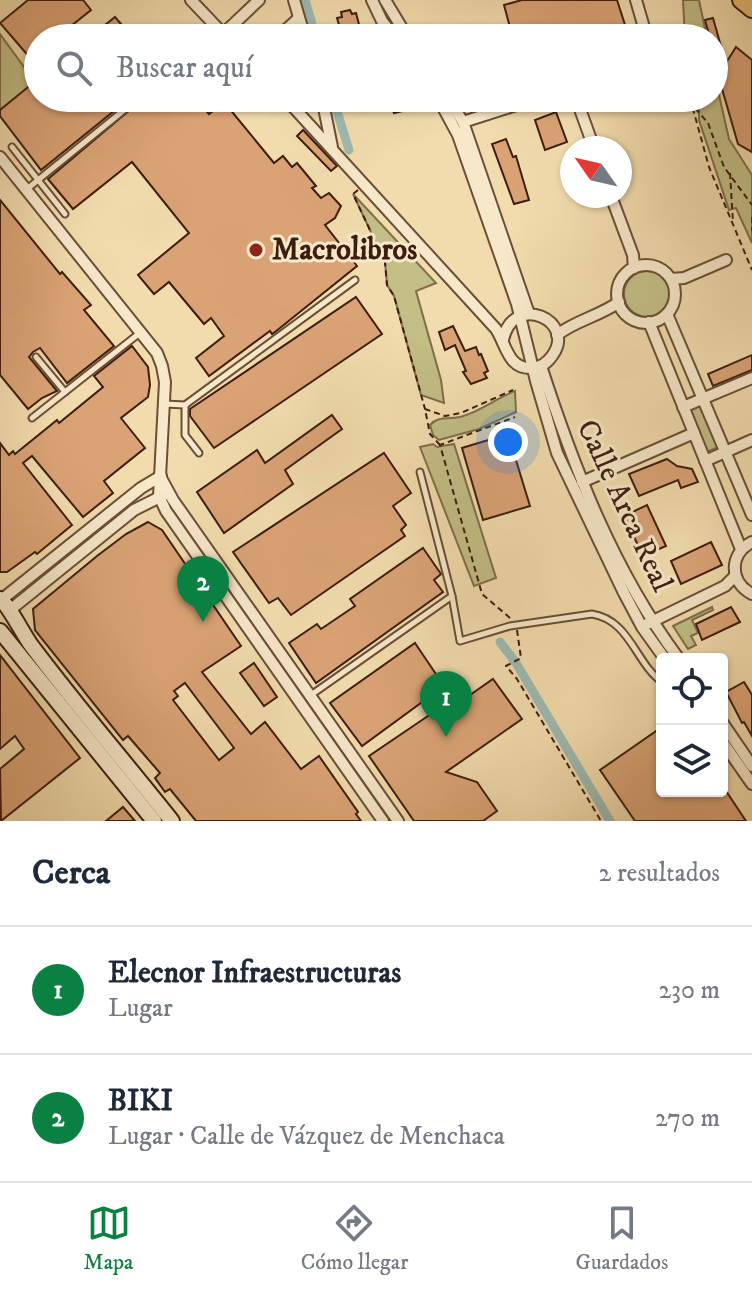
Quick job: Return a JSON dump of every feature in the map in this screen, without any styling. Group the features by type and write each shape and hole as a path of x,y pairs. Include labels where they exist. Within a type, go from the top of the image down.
{"main road":[{"path":"741,0 752,9"}],"street":[{"path":"191,0 214,24"},
{"path":"236,24 259,0"},
{"path":"294,0 301,24"},
{"path":"372,0 384,24"},
{"path":"385,0 400,24"},
{"path":"636,0 643,24"},
{"path":"292,24 299,18"},
{"path":"298,112 501,333 510,359 519,365 537,367 556,352 556,331 543,316 524,315 501,333"},
{"path":"325,112 332,148"},
{"path":"446,112 458,135 524,315"},
{"path":"457,112 463,122 524,315"},
{"path":"463,122 494,112"},
{"path":"581,112 590,136"},
{"path":"0,157 141,332 162,366 161,476 166,511 383,821"},
{"path":"615,208 637,267"},
{"path":"672,283 726,260"},
{"path":"637,267 661,269 672,283 674,301 667,314 649,322 633,319 616,307 620,282 637,267"},
{"path":"556,331 616,307"},
{"path":"667,314 752,515"},
{"name":"Calle Arca Real","path":"524,315 564,470 662,653"},
{"path":"649,322 741,549"},
{"name":"Calle Arca Real","path":"537,367 562,436 646,624 673,653"},
{"path":"683,407 752,378"},
{"path":"582,482 694,433"},
{"path":"705,461 752,440"},
{"path":"4,614 141,488 161,476"},
{"path":"4,614 134,510 164,495"},
{"path":"164,495 398,821"},
{"path":"752,542 741,549 735,562 737,580 752,594"},
{"path":"646,624 737,580"},
{"path":"4,614 154,821"},
{"path":"4,614 172,821"},
{"path":"724,725 752,766"},
{"path":"728,750 752,784"}],"lane":[{"path":"26,189 122,112"},
{"path":"12,147 65,214"},
{"path":"164,404 185,405 355,280"},
{"path":"32,418 141,332"},
{"path":"36,357 65,392"},
{"path":"185,405 185,435 199,453"},
{"path":"420,472 452,596 460,641 515,625 592,614 604,616 619,627 656,674"},
{"path":"310,695 452,596"}],"path":[{"path":"694,112 709,167 752,270"},
{"path":"698,112 708,123 724,167 752,205"},
{"path":"730,173 733,223"},
{"path":"364,184 353,194 385,262 387,285 394,296 430,434 440,445 482,594 508,614 515,625 521,658 506,666 517,679 601,821"},
{"path":"752,217 752,231"},
{"path":"744,251 752,257"},
{"path":"425,409 445,416 461,413 513,390"},
{"path":"440,445 515,417"}],"shaded area":[{"path":"683,0 699,0 704,24 684,24"},
{"path":"0,34 24,67 24,91 0,110"},
{"path":"699,112 723,112 729,139 752,175 752,243 736,208 729,210"},
{"path":"353,194 436,283 416,291 441,380 444,403 421,395 394,296 387,285 385,262"},
{"path":"647,271 663,278 670,294 663,310 647,317 631,310 624,294 631,278"},
{"path":"515,391 516,412 479,429 439,440 433,435 430,425 437,420 467,415"},
{"path":"700,404 718,447 707,452 689,409"},
{"path":"433,444 437,447 454,444 496,578 474,586 420,447"},
{"path":"712,607 713,610 692,620 698,633 691,636 696,645 688,649 673,626"}],"building":[{"path":"28,0 83,0 91,10 74,24 24,24 24,51 0,23"},
{"path":"522,0 617,0 625,24 509,24 504,5"},
{"path":"350,10 352,14 356,13 359,24 339,24 337,18 342,17 341,12"},
{"path":"115,17 121,24 106,24"},
{"path":"713,18 715,24 706,24 705,20"},
{"path":"736,47 752,60 752,152 738,144 728,109 728,60"},
{"path":"24,90 24,112 113,112 41,170 0,116 0,110"},
{"name":"Macrolibros","path":"127,112 232,112 274,163 283,156 292,167 297,163 316,186 312,188 321,198 329,193 341,206 335,218 325,225 357,266 275,332 272,334 270,331 209,376 196,358 224,336 211,318 204,324 169,282 154,294 138,275 189,233 132,162 73,209 48,179"},
{"path":"556,112 565,136 560,136 560,145 545,150 535,120"},
{"path":"303,130 337,166 331,171 297,136"},
{"path":"506,139 513,157 516,156 529,200 514,204 492,144"},
{"path":"0,200 60,274 62,272 91,305 84,310 114,346 67,383 40,348 33,352 29,357 57,391 28,409 0,375"},
{"path":"356,297 382,334 214,448 190,416 190,409"},
{"path":"453,326 465,351 476,347 481,354 488,371 484,373 487,378 471,384 463,372 466,371 455,345 445,350 439,332"},
{"path":"132,346 148,367 150,385 148,397 121,418 145,448 104,481 113,493 83,517 32,456 23,463 72,525 37,554 35,552 7,572 0,572 0,443 9,455 13,451 15,454 57,420 59,423 103,387 94,376"},
{"path":"752,355 752,370 713,386 708,374"},
{"path":"332,415 342,429 285,470 293,484 224,533 197,492 257,450 265,463"},
{"path":"508,434 530,506 483,520 462,448"},
{"path":"384,453 411,493 393,506 406,525 401,530 405,536 291,615 278,598 269,603 233,552"},
{"path":"667,459 677,466 692,469 698,482 681,488 678,480 639,496 629,474"},
{"path":"647,505 666,546 643,556 624,516"},
{"path":"148,522 162,530 241,646 202,672 251,734 265,722 301,769 319,756 361,821 196,821 170,789 165,792 155,778 160,773 128,736 123,740 35,630 33,609 126,534","holes":["185,683 234,748 219,760 173,700 178,696 174,691"]},
{"path":"711,542 722,565 681,584 671,561"},
{"path":"423,548 441,574 434,580 443,592 316,683 289,643 317,624 321,629 355,606 350,599"},
{"path":"731,607 740,622 702,640 696,624"},
{"path":"415,643 444,686 362,746 330,703"},
{"path":"0,655 80,758 1,821 0,769 24,749 15,736 0,749"},
{"path":"254,663 277,697 264,706 240,673"},
{"path":"493,679 522,719 446,772 477,782 497,811 483,821 414,821 369,756 456,697 460,702"},
{"path":"744,682 752,695 752,736 742,723 728,691"},
{"path":"656,731 656,797 728,797 728,794 746,821 635,821 600,770"},
{"path":"123,807 135,821 106,821"}],"waterway":[{"path":"305,0 312,24"},
{"path":"337,112 349,150"},
{"path":"500,642 516,663 610,821"}],"place":[{"name":"Macrolibros","path":"256,250"},
{"name":"BIKI","path":"203,622"},
{"name":"Elecnor Infraestructuras","path":"446,737"}]}
